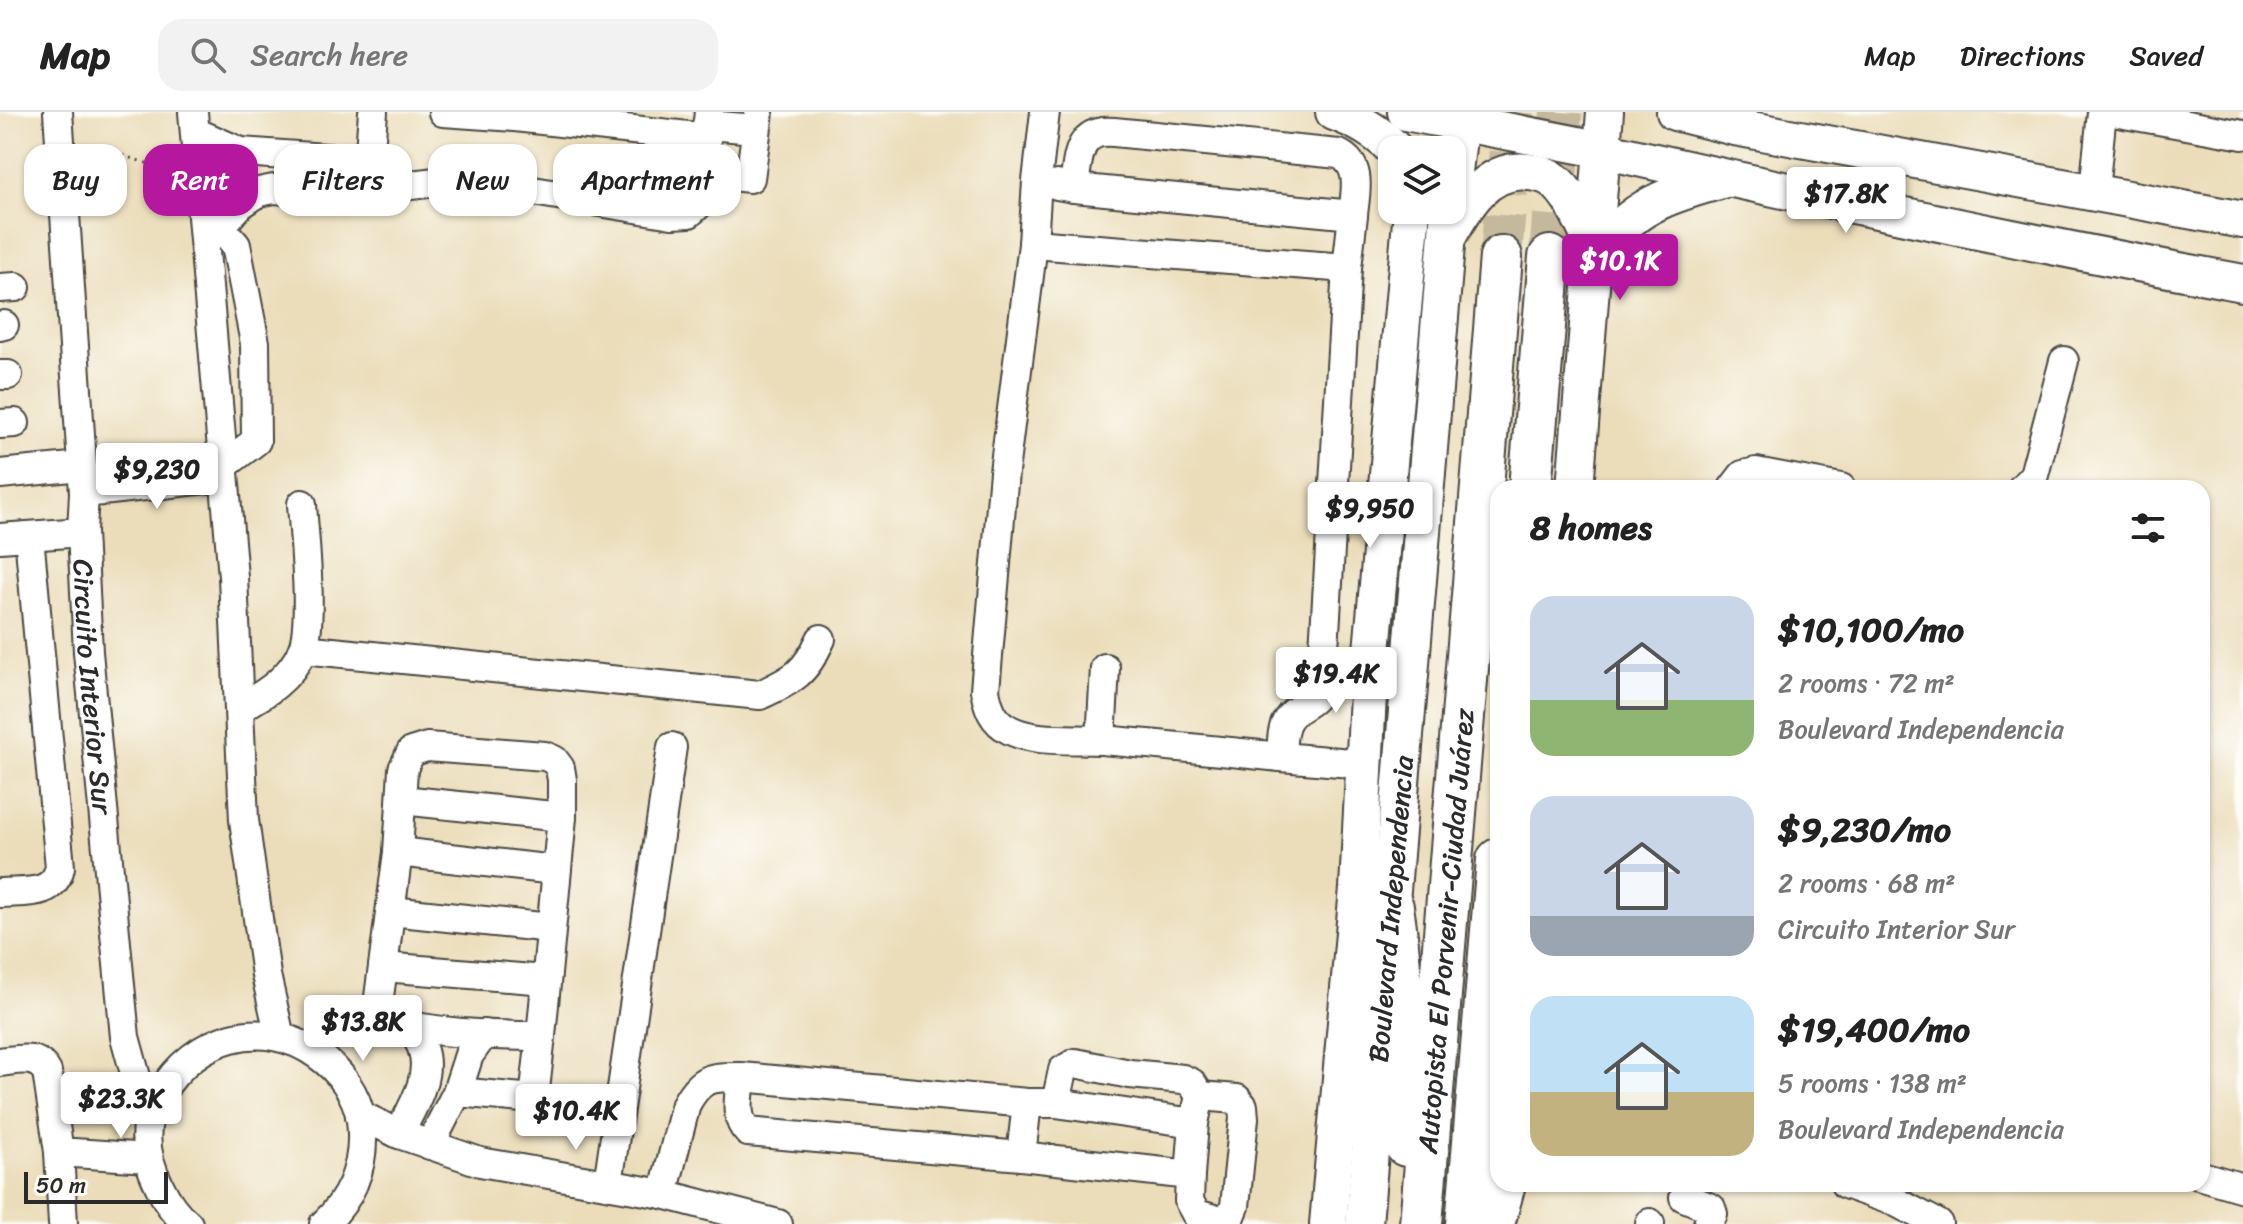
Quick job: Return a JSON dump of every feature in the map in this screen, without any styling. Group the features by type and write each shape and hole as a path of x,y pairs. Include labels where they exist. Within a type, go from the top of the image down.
{"highway":[{"name":"Autopista El Porvenir-Ciudad Juárez","path":"1419,1224 1501,257"},
{"path":"1531,480 1550,257"},
{"path":"1392,907 1403,1002 1408,1178 1419,1224"},
{"path":"1467,1224 1490,954"},
{"path":"1493,1224 1502,1192"}],"main road":[{"path":"1334,112 1355,120 1381,136"},
{"path":"1406,112 1461,118 1725,179 2243,283"},
{"path":"1576,480 1605,112"},
{"path":"1686,113 1736,119 2243,220"},
{"path":"1448,225 1487,182 1521,171 1541,173 1553,179 1572,204 1593,260"},
{"path":"1593,260 1610,239 1640,213 1679,192 1725,179"},
{"path":"1328,1224 1358,888 1368,695 1411,224"},
{"name":"Boulevard Independencia","path":"1364,1224 1448,225"},
{"path":"1368,695 1431,418"},
{"path":"1510,1224 1512,1192"}],"street":[{"name":"Circuito Interior Sur","path":"58,112 83,479 82,532 88,652 125,1037 150,1112"},
{"path":"370,144 373,112"},
{"path":"443,112 707,125 758,121 750,178 741,177"},
{"path":"1045,112 1033,244 1004,472 985,690 989,709 998,722 1029,736 1363,764"},
{"path":"2094,191 2102,112"},
{"path":"2113,112 2243,135"},
{"path":"194,122 241,152 274,154"},
{"path":"194,122 196,144"},
{"path":"1074,188 1080,148 1086,139 1102,131 1339,154 1353,165 1356,175 1347,268 1322,682 1319,694 1310,704 1288,718 1283,732 1281,757"},
{"path":"1037,181 1074,188 1353,215"},
{"path":"412,185 436,182 503,186 553,194"},
{"path":"212,235 240,205 259,192 274,189"},
{"path":"208,216 212,235 224,471 233,577 244,820 266,975 280,1037"},
{"path":"0,474 83,479 224,471 256,441 255,343 236,245 212,235"},
{"path":"1033,244 1347,268"},
{"path":"2029,480 2034,475 2064,361"},
{"path":"1739,480 1743,475 1756,472 1798,480"},
{"path":"240,708 269,692 290,671 303,649 307,616 302,504"},
{"path":"0,538 82,532"},
{"path":"0,893 46,888 56,881 60,867 29,536"},
{"path":"303,649 760,695 788,682 809,664 821,639"},
{"path":"1101,740 1105,668"},
{"path":"457,1092 534,1099 541,1036 551,928 555,870 562,817 562,780 560,768 554,760 545,756 427,747 417,749 406,759 398,852 379,997 381,1007 386,1016 408,1026 541,1036"},
{"path":"608,1184 672,747"},
{"path":"402,800 562,817"},
{"path":"398,852 555,870"},
{"path":"391,911 551,928"},
{"path":"383,967 546,980"},
{"path":"399,1134 415,1102 426,1067 422,1047 408,1026"},
{"path":"430,1145 457,1092 469,1055 484,1034"},
{"path":"184,1223 166,1200 148,1158 150,1112 172,1076 193,1055 220,1041 250,1035 280,1037 308,1047 331,1065 349,1088 360,1115 363,1144 358,1173 346,1200 324,1224"},
{"path":"0,1062 31,1060 44,1066 47,1072 59,1152 63,1224"},
{"path":"663,1194 686,1104 692,1093 697,1086 713,1077 741,1077 1027,1103 1197,1110 1237,1099 1243,1106 1244,1118 1237,1192 1231,1216 1221,1221 1196,1214 1189,1201 1197,1110 1192,1083 1183,1079 1130,1074 1070,1063 1063,1070 1056,1103"},
{"path":"741,1077 738,1116 748,1132 1021,1156 1190,1175"},
{"path":"1021,1156 1027,1103"},
{"path":"360,1115 399,1134 480,1162 663,1194 778,1224"},
{"path":"59,1152 148,1158"},
{"path":"2210,1178 2243,1188"},
{"path":"1868,1192 1896,1202 1938,1224"},
{"path":"1684,1197 1709,1206 1718,1222"}],"path":[{"path":"60,143 103,148 143,161"}],"tunnel":[{"path":"1501,257 1513,112"},
{"path":"1550,257 1561,112"}]}
